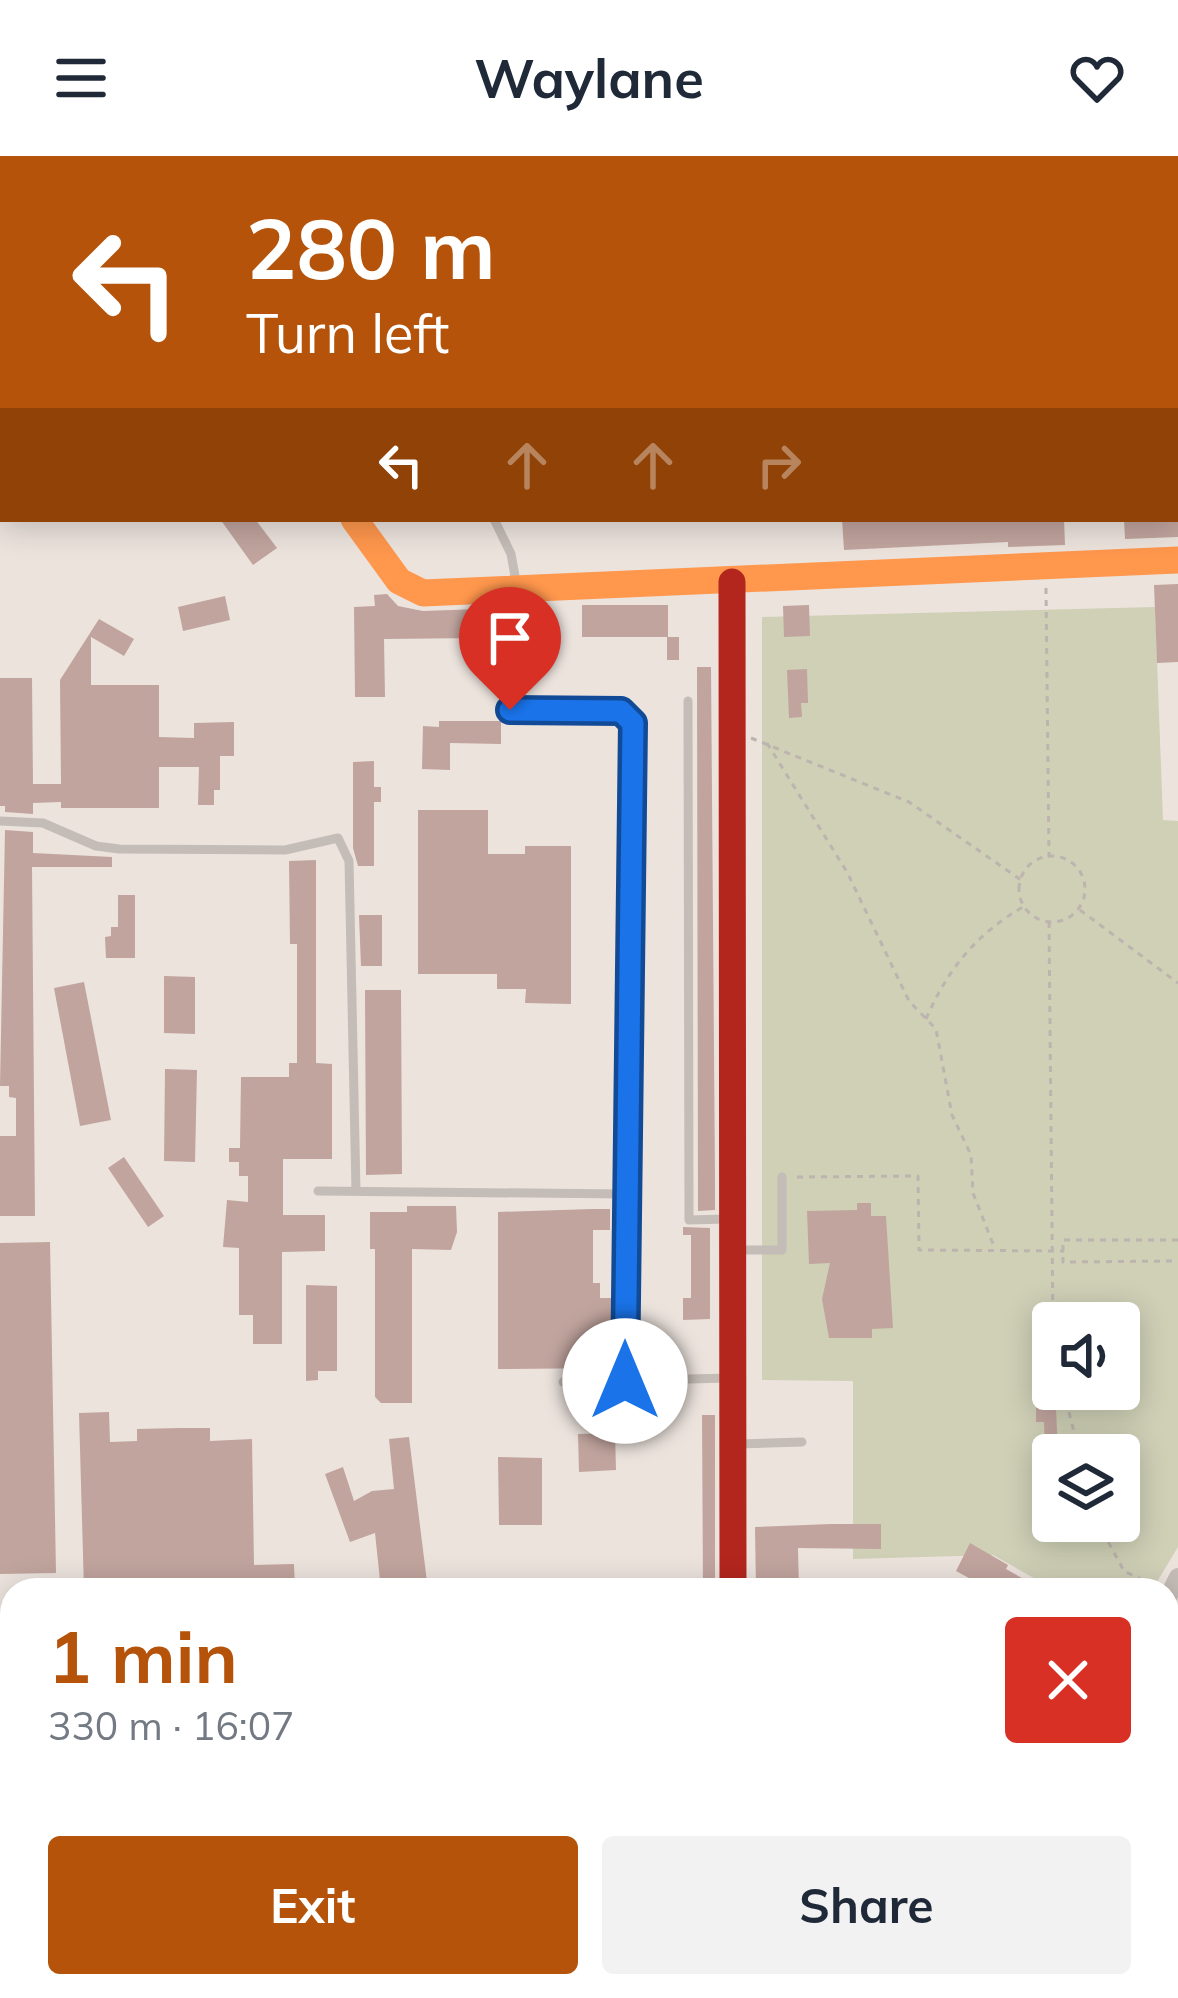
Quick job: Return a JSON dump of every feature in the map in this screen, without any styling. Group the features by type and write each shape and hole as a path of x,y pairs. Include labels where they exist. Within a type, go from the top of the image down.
{"street":[{"path":"355,522 410,589 423,593 1178,560"},
{"path":"732,582 734,1578"}],"lane":[{"path":"496,522 512,554 518,592"},
{"path":"688,701 689,1220 733,1219"},
{"path":"510,710 621,711 633,723 625,1381"},
{"path":"0,821 43,823 96,846 119,849 285,850 338,838 349,861 356,1191"},
{"path":"733,1250 782,1250 782,1177"},
{"path":"318,1191 626,1194"},
{"path":"563,1382 733,1378"},
{"path":"733,1444 802,1442"}],"path":[{"path":"1046,568 1049,857"},
{"path":"733,732 910,802 1021,880"},
{"path":"767,743 847,872 909,1001 936,1029 952,1115 971,1155 973,1193 995,1250"},
{"path":"1049,857 1070,862 1083,878 1078,909 1049,922 1039,920 1024,906 1021,880 1030,865 1049,857"},
{"path":"926,1018 959,957 992,925 1024,906"},
{"path":"1078,909 1178,983"},
{"path":"1049,922 1052,1302"},
{"path":"782,1177 918,1176 919,1250 1064,1251"},
{"path":"1178,1240 1064,1240 1064,1262 1178,1261"},
{"path":"1108,1542 1124,1571 1139,1578"}],"green space":[{"path":"1155,607 1163,820 1178,821 1178,1547 1159,1578 1034,1578 993,1555 853,1559 853,1381 762,1380 762,617"}],"building":[{"path":"222,522 257,522 277,548 253,565"},
{"path":"842,522 1064,522 1065,545 1008,547 1008,542 844,550"},
{"path":"1124,522 1178,522 1178,537 1125,539"},
{"path":"1178,584 1178,662 1157,663 1154,585"},
{"path":"387,594 398,606 423,611 479,609 479,638 384,639 385,697 355,697 354,607 375,606 374,595"},
{"path":"225,596 230,620 183,631 178,607"},
{"path":"582,605 668,605 668,637 679,637 679,660 667,660 667,637 582,637"},
{"path":"809,605 810,636 784,637 783,606"},
{"path":"99,619 134,639 124,656 91,637 91,685 159,685 159,737 194,738 194,723 234,722 234,756 220,756 220,790 214,790 214,805 198,805 199,767 159,767 159,808 61,808 61,802 33,803 33,814 5,812 5,806 0,806 0,678 32,678 33,784 61,784 60,680"},
{"path":"697,667 711,667 715,1179 715,1210 698,1211"},
{"path":"807,669 808,703 801,703 802,717 789,718 787,670"},
{"path":"439,721 501,721 501,744 450,743 450,770 422,769 423,726 439,727"},
{"path":"374,761 374,787 381,787 381,802 374,802 374,866 358,866 353,848 353,762"},
{"path":"418,810 488,810 488,854 525,854 525,846 571,846 571,1004 525,1003 526,989 497,989 497,974 418,974"},
{"path":"5,830 33,832 33,853 112,857 112,867 32,867 35,1216 0,1216 0,1136 16,1136 16,1098 9,1097 9,1086 0,1086"},
{"path":"316,860 316,1063 332,1064 332,1159 283,1159 283,1215 325,1215 325,1251 282,1252 282,1344 253,1344 253,1315 239,1315 239,1248 223,1247 227,1200 248,1202 248,1176 239,1176 239,1162 229,1162 229,1148 240,1148 241,1077 289,1077 289,1063 297,1063 297,944 290,944 289,861"},
{"path":"118,895 135,895 135,958 106,958 105,937 111,936 111,927 118,927"},
{"path":"359,915 382,915 382,966 361,966"},
{"path":"164,976 195,977 195,1034 164,1033"},
{"path":"84,982 111,1120 80,1126 54,988"},
{"path":"365,990 401,990 402,1174 366,1175"},
{"path":"165,1069 197,1070 195,1162 164,1161"},
{"path":"124,1157 164,1216 148,1227 108,1168"},
{"path":"857,1203 871,1203 871,1216 886,1216 893,1328 872,1329 872,1338 829,1338 822,1299 830,1263 809,1264 807,1211 857,1210"},
{"path":"407,1206 456,1206 457,1232 451,1250 412,1249 412,1403 381,1403 375,1397 375,1249 370,1249 370,1212 407,1212"},
{"path":"610,1209 610,1230 593,1230 593,1283 600,1283 600,1298 612,1298 612,1368 498,1369 498,1212"},
{"path":"683,1227 710,1228 710,1319 683,1320 683,1298 691,1298 691,1235 683,1235"},
{"path":"50,1242 56,1573 0,1574 0,1243"},
{"path":"306,1285 337,1286 337,1371 318,1371 318,1380 306,1381"},
{"path":"1036,1410 1056,1410 1057,1434 1044,1434 1044,1422 1036,1422"},
{"path":"109,1412 110,1442 137,1441 137,1429 180,1428 210,1428 210,1441 252,1439 254,1565 294,1564 295,1578 84,1578 79,1413"},
{"path":"702,1415 715,1415 715,1578 703,1578"},
{"path":"615,1433 616,1470 579,1472 578,1434"},
{"path":"409,1437 427,1578 380,1578 375,1533 350,1542 325,1474 343,1467 354,1501 372,1491 394,1489 389,1439"},
{"path":"498,1457 542,1458 542,1525 499,1525"},
{"path":"881,1524 881,1549 798,1548 799,1578 756,1578 755,1527"},
{"path":"970,1543 1022,1578 969,1578 956,1571"}],"traffic: slow":[{"path":"356,522 399,581 423,593 1178,560"}],"traffic: jam":[{"path":"732,582 733,1578"}],"route":[{"path":"510,710 621,711 633,723 625,1381"}]}
